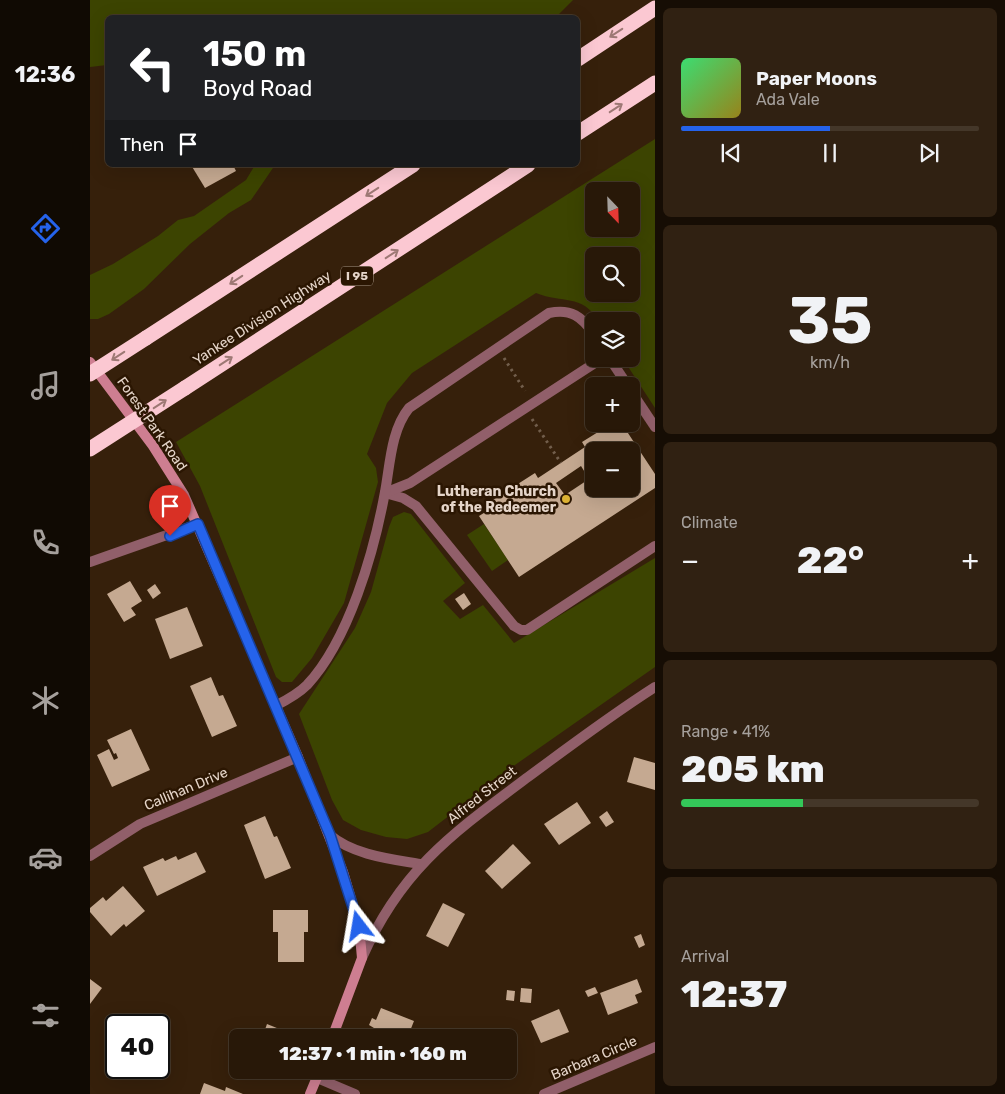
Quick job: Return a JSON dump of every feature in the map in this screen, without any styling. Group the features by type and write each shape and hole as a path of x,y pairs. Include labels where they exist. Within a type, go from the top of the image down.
{"highway":[{"path":"580,57 655,8"},
{"path":"580,132 655,83"},
{"path":"90,374 410,167"},
{"name":"Yankee Division Highway","path":"90,449 525,167"}],"street":[{"path":"276,706 308,684 340,634 356,600 385,493 398,428 406,412 418,401 544,316 562,310 579,316 585,323"},
{"name":"Forest Park Road","path":"90,362 153,446 184,495 330,835 355,908 362,958 335,1029"},
{"path":"385,493 410,482 590,367"},
{"path":"640,404 655,427"},
{"path":"385,493 403,498 416,506 514,626 521,630 529,629 655,546"},
{"path":"90,562 198,524"},
{"name":"Alfred Street","path":"362,958 383,915 420,864 485,810 579,739 655,687"},
{"name":"Callihan Drive","path":"90,856 140,824 298,757"},
{"path":"330,835 340,842 369,853 420,864"},
{"name":"Barbara Circle","path":"544,1094 655,1047"},
{"path":"310,1094 316,1079"},
{"path":"327,1079 355,1094"}],"path":[{"path":"497,348 561,463"}],"green space":[{"path":"90,0 573,0 558,15 105,15 105,65 90,67"},
{"path":"655,139 655,408 640,385 640,377 635,377 628,367 640,367 640,312 592,312 578,303 536,293 412,373 387,403 367,454 376,468 378,482 344,603 312,658 292,682 282,682 276,677 200,486 176,442 585,183 585,238 640,238 640,182 587,182"},
{"path":"254,167 274,167 251,200 229,213 190,244 144,289 109,314 98,319 90,319 90,275 113,264 158,236 178,220 194,216 246,180"},
{"path":"404,512 411,514 465,583 443,601 460,619 483,605 514,643 655,558 655,667 515,765 428,832 407,839 386,837 361,830 343,820 332,800 299,714 355,628 371,592 393,517"},
{"path":"484,524 508,560 492,571 467,535"}],"building":[{"path":"192,167 234,167 236,171 205,188"},
{"name":"Lutheran Church of the Redeemer","path":"598,432 627,432 634,442 585,442 585,447 582,442"},
{"name":"Lutheran Church of the Redeemer","path":"585,447 585,472 581,466 556,483 565,495 585,482 585,497 640,497 640,451 655,474 655,488 519,577 479,516 492,508 488,503 535,473 538,478"},
{"path":"130,581 142,601 131,608 136,615 124,622 107,594"},
{"path":"155,584 161,593 153,599 147,590"},
{"path":"464,593 471,604 463,610 455,599"},
{"path":"187,607 203,646 170,659 155,619"},
{"path":"211,677 219,696 223,695 237,726 212,737 190,686"},
{"path":"131,729 150,770 112,787 97,755 109,749 114,760 118,758 107,740"},
{"path":"634,757 655,763 655,790 627,782"},
{"path":"577,802 591,823 559,845 544,824"},
{"path":"607,811 614,822 606,827 599,817"},
{"path":"265,816 274,837 277,836 291,868 265,879 244,825"},
{"path":"513,844 531,863 502,889 485,871"},
{"path":"196,852 206,872 157,896 143,867 163,858 165,861 176,856 178,860"},
{"path":"123,886 145,911 126,927 124,924 111,936 90,912 90,908 103,897 106,901"},
{"path":"443,903 465,914 448,947 426,936"},
{"path":"273,910 308,910 308,932 304,932 304,962 278,962 278,932 273,932"},
{"path":"641,934 645,945 639,948 634,937"},
{"path":"90,979 102,988 90,1004"},
{"path":"637,979 642,992 635,995 638,1003 608,1015 600,993"},
{"path":"595,987 598,993 588,997 585,991"},
{"path":"521,988 532,989 531,1003 520,1002"},
{"path":"507,990 515,991 514,1001 506,1000"},
{"path":"381,1008 414,1021 411,1029 374,1029 369,1025 372,1018 376,1020"},
{"path":"559,1009 569,1032 541,1043 531,1021"},
{"path":"267,1024 279,1029 265,1029"},
{"path":"204,1083 225,1091 226,1087 243,1094 200,1094"}],"place":[{"name":"Lutheran Church of the Redeemer","path":"566,499"}],"route":[{"path":"170,536 198,524 330,835 348,884 359,926"}]}
